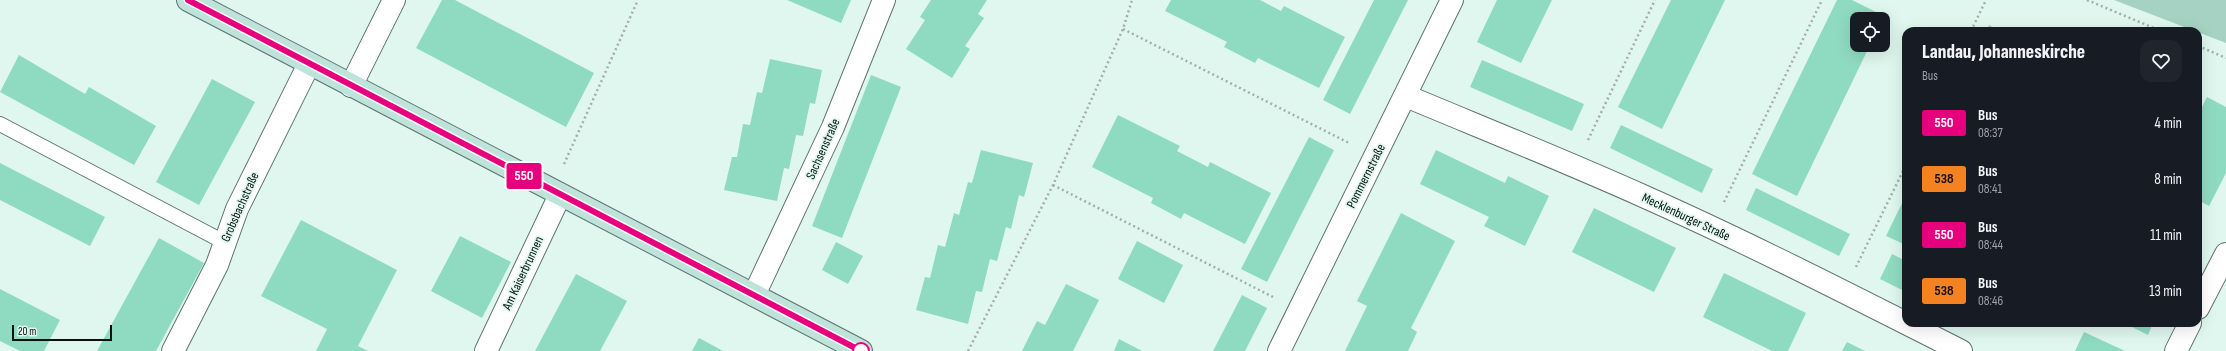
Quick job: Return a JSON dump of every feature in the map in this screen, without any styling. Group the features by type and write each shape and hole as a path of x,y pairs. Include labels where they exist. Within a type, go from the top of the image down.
{"street":[{"path":"188,0 861,351"},
{"path":"351,86 394,0"},
{"name":"Sachsenstraße","path":"754,295 834,127 884,0"},
{"name":"Pommernstraße","path":"1279,351 1452,0"},
{"name":"Grobsbachstraße","path":"172,351 217,265 237,209 309,64"},
{"name":"Mecklenburger Straße","path":"1406,96 1575,166 1711,228 1902,321"},
{"name":"Am Kaiserbrunnen","path":"486,351 556,193"},
{"path":"2202,300 2226,254"},
{"name":"Mecklenburger Straße","path":"1913,327 1961,351"},
{"path":"2176,351 2188,327"}],"lane":[{"path":"0,124 224,242"}],"path":[{"path":"556,193 638,0"},
{"path":"968,351 1053,185 1123,28 1132,0"},
{"path":"1575,166 1655,0"},
{"path":"1711,228 1822,0"},
{"path":"1973,27 1986,0"},
{"path":"2087,0 2151,27"},
{"path":"1123,28 1376,156"},
{"path":"2202,48 2226,58"},
{"path":"1844,292 1902,173"},
{"path":"1053,185 1299,310"}],"green space":[{"path":"2114,0 2226,0 2226,43 2202,34 2202,27 2184,27"}],"building":[{"path":"442,0 455,0 594,73 566,127 416,48"},
{"path":"787,0 851,0 841,23"},
{"path":"931,0 987,0 978,14 984,18 965,46 970,49 952,78 906,49 925,20 920,17"},
{"path":"1171,0 1260,0 1281,11 1284,6 1345,37 1319,88 1258,58 1255,63 1224,47 1227,42 1165,11"},
{"path":"1374,0 1408,0 1350,114 1323,100"},
{"path":"1497,0 1552,0 1521,63 1477,42"},
{"path":"1671,0 1725,0 1662,129 1618,107"},
{"path":"1837,0 1852,0 1876,12 1850,12 1850,52 1867,52 1797,196 1752,174"},
{"path":"19,55 85,94 89,87 156,126 134,165 0,92"},
{"path":"770,59 822,70 815,104 810,103 803,136 796,135 789,169 784,168 777,201 724,190 732,157 737,157 743,124 750,125 757,92 762,93"},
{"path":"1482,60 1584,104 1572,131 1470,87"},
{"path":"871,75 901,87 842,238 812,226"},
{"path":"212,79 255,102 199,205 156,182"},
{"path":"2207,97 2226,107 2226,173 2209,206 2202,202 2202,107"},
{"path":"1118,115 1180,146 1177,151 1208,167 1210,162 1271,193 1245,244 1184,213 1181,219 1151,203 1153,198 1092,167"},
{"path":"1621,125 1713,169 1702,193 1610,148"},
{"path":"1309,137 1334,150 1267,282 1241,269"},
{"path":"981,150 1033,163 1024,197 1019,195 1011,229 1006,227 997,261 990,259 982,292 976,291 968,324 916,310 925,277 930,278 938,245 945,247 954,213 959,215 968,182 972,183"},
{"path":"1436,150 1505,183 1508,176 1549,196 1525,246 1484,226 1489,217 1420,184"},
{"path":"0,163 105,217 90,246 0,200"},
{"path":"1756,188 1850,234 1839,256 1746,210"},
{"path":"1902,203 1902,243 1886,236"},
{"path":"1594,208 1676,248 1654,292 1572,252"},
{"path":"1401,213 1455,241 1411,328 1417,332 1408,351 1345,351 1367,306 1357,301"},
{"path":"301,220 397,270 358,346 368,351 316,351 327,329 261,296"},
{"path":"460,236 511,262 482,318 431,291"},
{"path":"159,238 204,263 156,351 97,351"},
{"path":"1137,241 1183,265 1164,303 1118,279"},
{"path":"836,242 863,256 848,284 822,270"},
{"path":"1892,254 1902,259 1902,290 1880,279"},
{"path":"1724,273 1806,313 1788,351 1772,351 1703,317"},
{"path":"576,274 627,301 600,351 535,351"},
{"path":"1066,284 1099,300 1073,351 1022,351 1037,321 1045,325"},
{"path":"0,289 60,320 44,351 20,351 0,341"},
{"path":"1242,295 1267,308 1245,351 1213,351"},
{"path":"2132,327 2151,327 2148,335"},
{"path":"2084,332 2125,351 2075,351"},
{"path":"699,338 723,351 692,351"},
{"path":"1119,339 1142,351 1114,351"},
{"path":"1847,342 1865,351 1842,351"}],"bus line":[{"name":"550","path":"188,0 861,351"}]}
